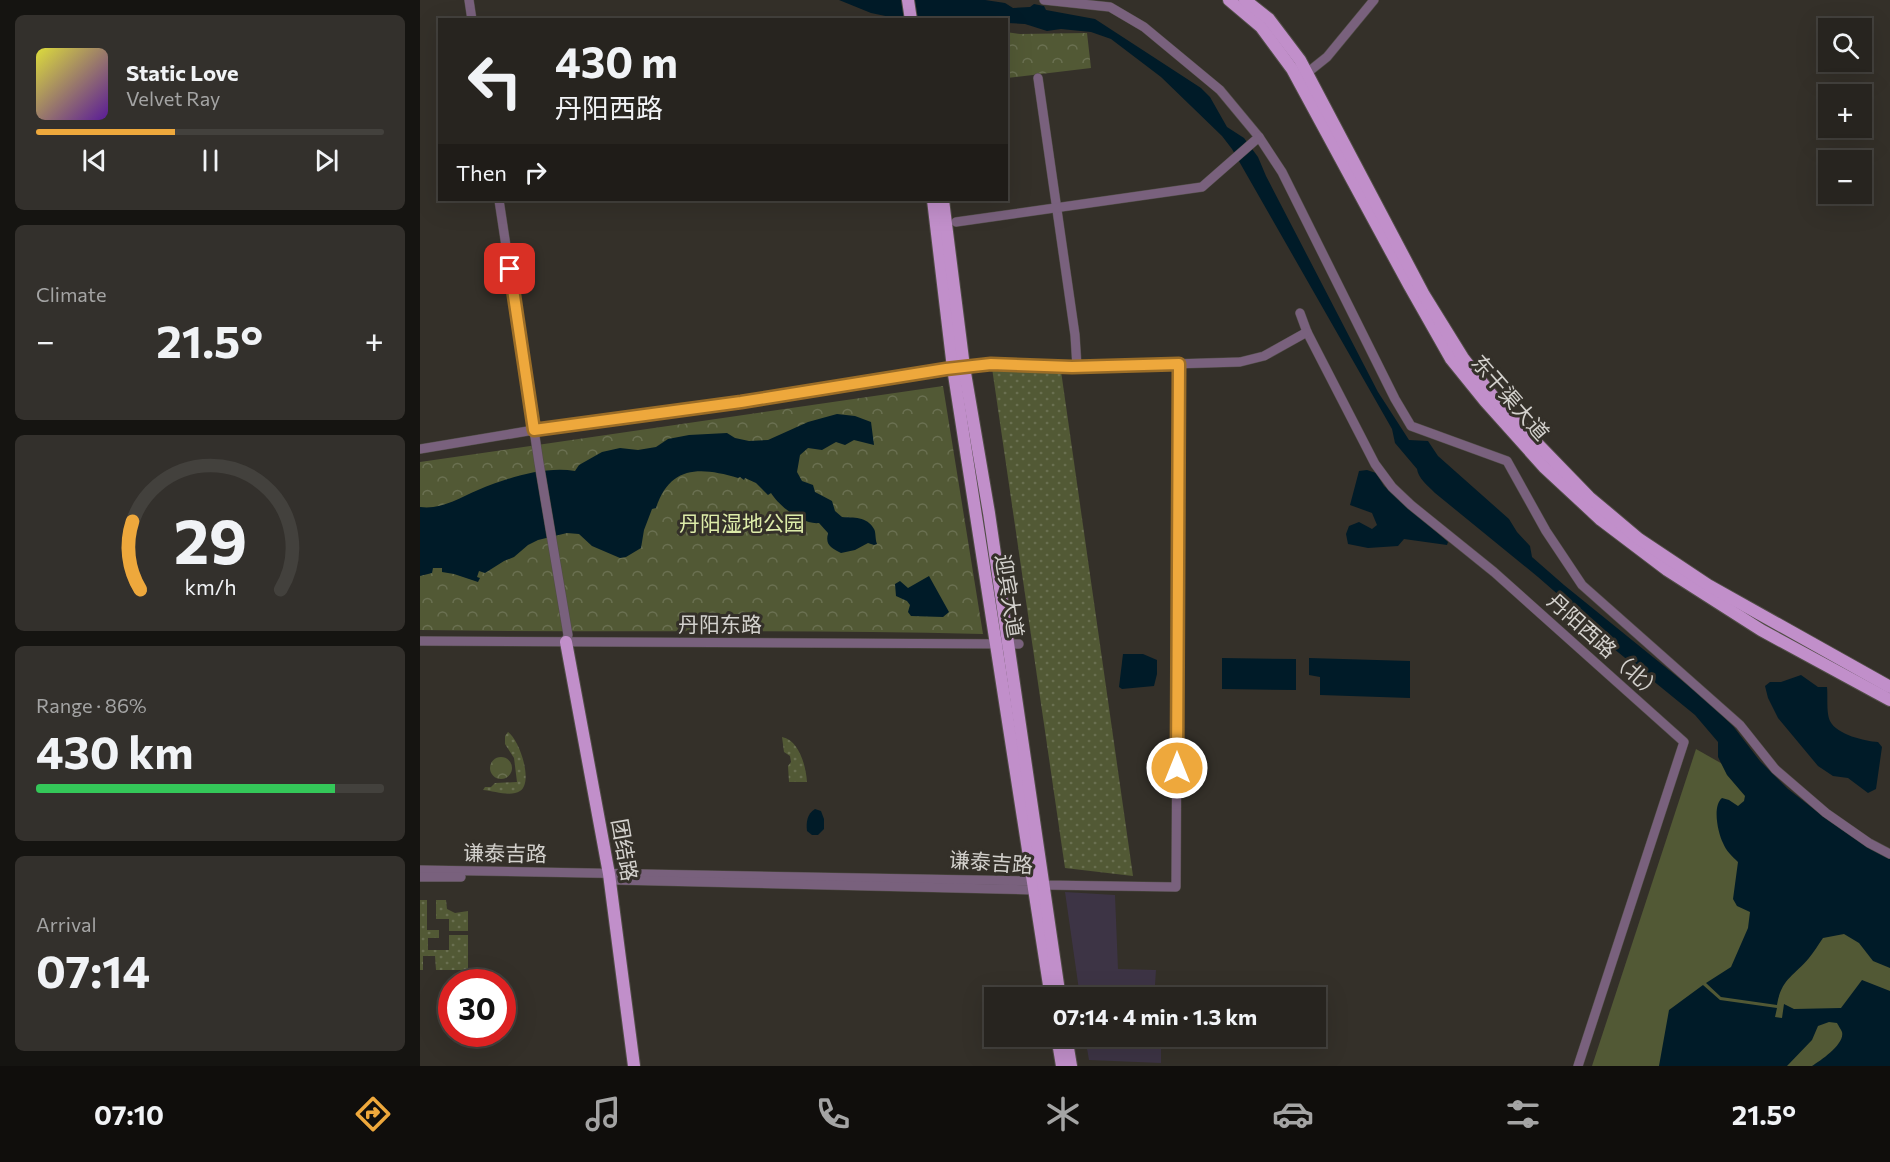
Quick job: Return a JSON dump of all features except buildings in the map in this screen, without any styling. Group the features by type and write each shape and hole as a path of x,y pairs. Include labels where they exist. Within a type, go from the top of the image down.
{"main road":[{"path":"908,0 910,18"},
{"path":"915,0 917,18"},
{"name":"东干渠大道","path":"1229,0 1261,27 1292,69 1451,359 1544,467 1601,520 1667,570 1761,630 1890,700"},
{"name":"东干渠大道","path":"1248,1 1269,19 1300,60 1424,295 1463,358 1498,403 1589,497 1639,539 1708,585 1890,687"},
{"name":"迎宾大道","path":"933,201 959,368 989,513 1008,644 1051,987"},
{"name":"迎宾大道","path":"944,201 959,368"},
{"name":"团结路","path":"569,640 613,877 636,1066"},
{"name":"迎宾大道","path":"1038,885 1058,987"},
{"path":"1059,1047 1062,1066"},
{"path":"1068,1047 1071,1066"}],"street":[{"path":"470,0 472,18"},
{"path":"1044,0 1110,7 1144,27 1220,90 1258,137 1282,172 1410,426 1507,461 1545,531 1582,585 1740,725 1775,769 1826,813 1869,843 1890,854"},
{"path":"1307,73 1327,57 1374,0"},
{"path":"1038,78 1075,335 1077,367"},
{"path":"956,222 1202,187 1258,137"},
{"path":"499,201 539,463 569,640"},
{"name":"丹阳西路（北）","path":"1300,314 1375,464 1392,487 1494,572 1684,742 1578,1066"},
{"path":"420,448 991,364 1077,367 1240,363 1264,356 1307,332"},
{"name":"谦泰吉路","path":"420,870 613,877 1176,887 1179,364"},
{"name":"丹阳东路","path":"420,641 1008,644"},
{"name":"谦泰吉路","path":"420,877 613,877"}],"shaded area":[{"path":"1065,892 1115,895 1118,969 1156,970 1155,985 1162,985 1162,987 1079,987"},
{"path":"1087,1047 1161,1047 1161,1063 1089,1060"}],"green space":[{"path":"1008,32 1087,33 1091,68 1008,78"},
{"path":"992,368 1061,371 1133,876 1065,868"},
{"name":"丹阳湿地公园","path":"943,386 983,634 420,630 420,462"},
{"path":"508,732 516,743 523,761 526,779 524,786 520,791 512,794 483,790 495,783 517,782 514,758 505,744 505,736"},
{"path":"782,737 788,739 797,748 803,762 807,782 789,782 788,766 791,762 790,756 784,752"},
{"path":"1696,749 1890,859 1890,1066 1592,1066"},
{"path":"501,757 509,760 512,768 509,776 501,779 493,776 490,768 493,760"},
{"path":"420,900 427,900 427,930 439,930 439,938 428,938 428,950 449,950 449,935 468,935 468,969 436,970 435,956 423,956 423,970 420,970"},
{"path":"436,900 446,900 447,909 455,913 468,911 468,931 449,931 449,919 436,919"}],"water":[{"path":"839,0 985,0 1005,3 1013,8 1030,7 1034,4 1044,6 1046,10 1095,19 1201,88 1210,97 1227,127 1244,138 1258,157 1378,392 1409,440 1428,441 1438,456 1509,519 1530,546 1532,557 1706,700 1733,726 1760,761 1788,789 1828,820 1890,858 1890,968 1873,961 1859,943 1844,934 1823,938 1809,958 1785,983 1777,1005 1721,997 1706,983 1731,967 1748,928 1750,912 1737,906 1733,899 1738,862 1724,846 1717,820 1717,807 1722,798 1738,806 1744,801 1745,796 1727,775 1718,757 1718,742 1695,715 1608,644 1593,625 1424,482 1417,469 1395,443 1392,429 1232,149 1222,136 1161,77 1111,39 1091,32 1061,29 1047,31 1025,24 1008,23 1008,18 895,18 871,13"},
{"path":"837,414 855,416 871,422 874,445 854,440 845,445 836,442 822,450 808,448 800,455 797,472 802,481 813,485 815,492 832,501 835,511 842,517 860,518 868,522 875,530 877,544 868,543 855,550 841,553 830,546 827,540 828,533 819,523 806,521 792,514 771,493 768,495 756,483 745,478 744,480 740,477 699,471 678,477 670,484 662,494 656,508 652,509 644,530 641,548 626,557 620,558 592,546 579,534 567,533 538,540 485,573 479,571 478,582 442,572 442,568 433,568 432,573 420,576 420,507 443,505 513,477 551,470 575,471 579,465 602,452 620,448 638,450 656,447 668,439 689,435 727,433 735,438 749,441 768,440 808,422"},
{"path":"1367,470 1376,473 1384,486 1448,542 1447,545 1404,539 1398,546 1368,548 1348,544 1346,534 1349,526 1359,522 1372,529 1377,525 1372,513 1350,505 1359,471"},
{"path":"929,576 949,612 943,617 911,616 908,612 910,605 907,601 896,596 895,584 900,581 908,588"},
{"path":"1123,654 1143,654 1157,660 1154,686 1122,689 1119,687"},
{"path":"1222,658 1296,659 1296,690 1222,689"},
{"path":"1309,658 1410,661 1410,698 1320,695 1320,677 1309,675"},
{"path":"1801,675 1818,687 1827,687 1828,714 1834,726 1852,736 1878,742 1882,747 1876,789 1868,793 1848,778 1833,776 1818,766 1778,718 1765,686 1770,682 1781,682"},
{"path":"815,809 821,811 824,829 818,835 812,835 807,831 807,821 810,813"},
{"path":"1862,980 1890,991 1890,1066 1812,1066 1832,1051 1842,1037 1842,1031 1837,1023 1829,1022 1818,1026 1812,1040 1787,1066 1659,1066 1669,1010 1703,985 1720,1000 1777,1008 1775,1017 1782,1018 1784,1004 1794,1009 1841,1008"}],"route":[{"path":"510,269 534,430 741,402 946,369 991,364 1072,367 1179,364 1177,768"}]}
